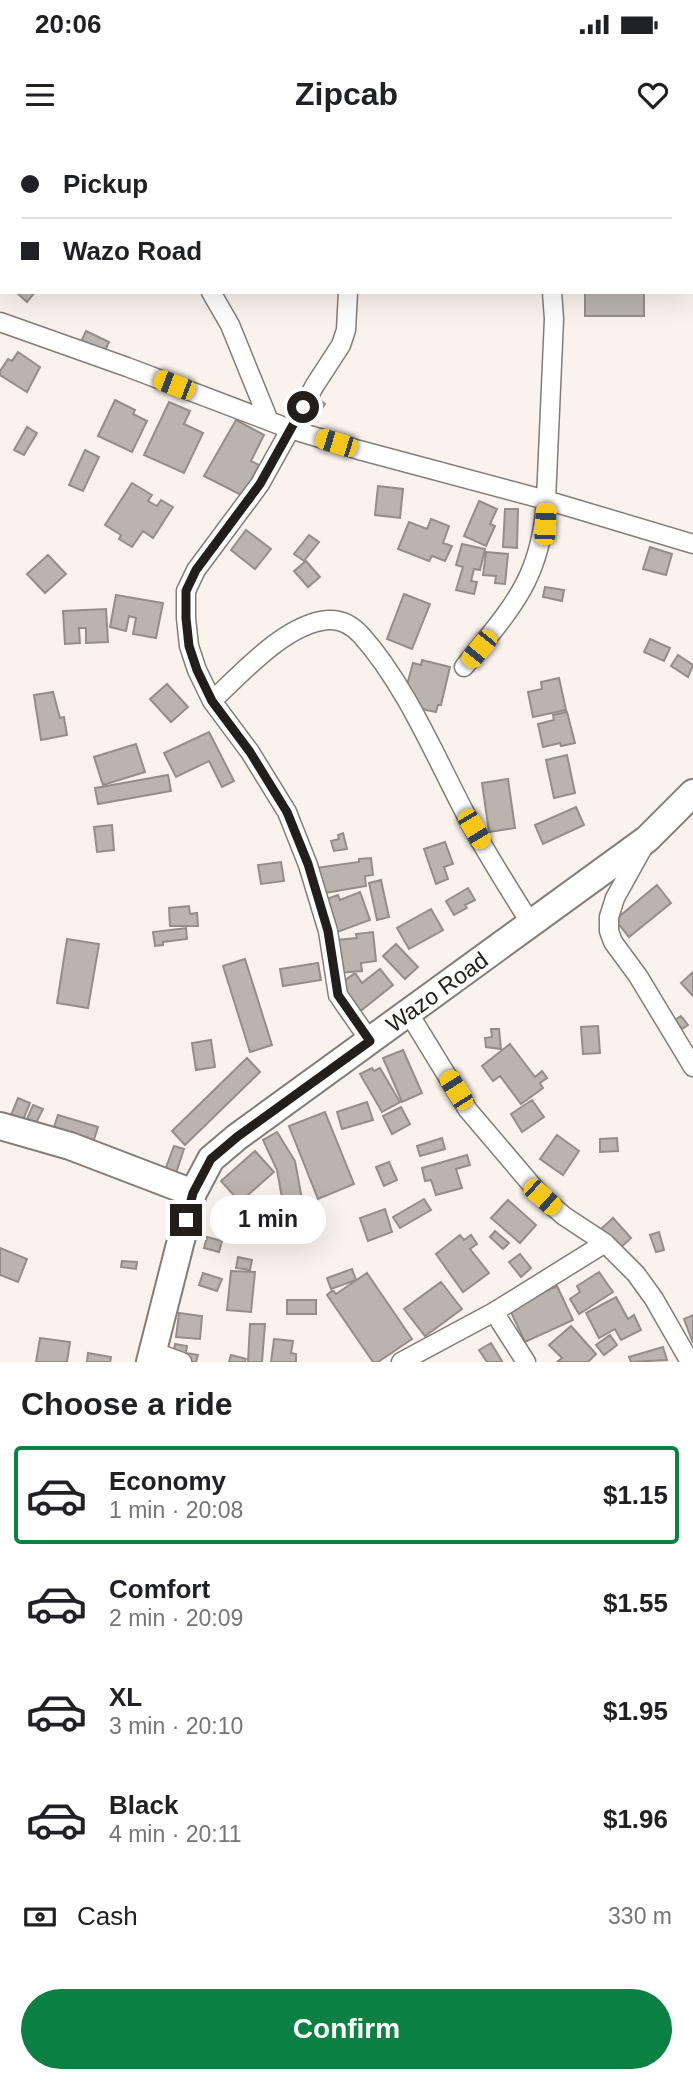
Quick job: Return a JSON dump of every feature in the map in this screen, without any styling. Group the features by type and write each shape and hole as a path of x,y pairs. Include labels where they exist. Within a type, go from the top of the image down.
{"main road":[{"name":"Wazo Road","path":"151,1357 193,1193 211,1159 237,1137 647,839 693,793"},
{"path":"0,1126 70,1146 193,1193"}],"street":[{"path":"212,294 230,325 269,421"},
{"path":"348,294 346,330 341,345 260,484 196,570 186,591 186,618 189,646 212,701 250,752 287,812 308,864 328,931 338,995 370,1041"},
{"path":"464,667 527,583 538,556 545,524 554,319 552,294"},
{"path":"0,322 290,429 693,544"},
{"path":"212,701 290,633 328,620 349,624 388,670 474,829 531,924"},
{"path":"647,839 615,898 608,918 609,931 613,942 638,976 693,1066"},
{"path":"408,1012 468,1110 542,1197 564,1216 605,1243 636,1274 690,1362"},
{"path":"401,1362 494,1312 605,1243"},
{"path":"494,1312 526,1362"},
{"path":"151,1357 183,1362"}],"building":[{"path":"18,294 33,294 27,302"},
{"path":"585,294 644,294 644,316 585,316"},
{"path":"86,331 109,342 104,353 81,342"},
{"path":"18,352 40,367 27,392 0,375 8,359 12,361"},
{"path":"317,398 325,404 318,414 309,408"},
{"path":"115,400 135,410 133,414 147,421 132,452 98,436"},
{"path":"169,402 190,411 184,424 203,433 184,473 144,455"},
{"path":"236,420 264,435 251,461 259,465 243,496 204,476"},
{"path":"27,427 37,433 24,455 14,450"},
{"path":"85,450 99,457 83,491 69,485"},
{"path":"132,483 152,495 148,501 157,506 161,500 173,507 153,538 143,531 132,547 119,539 121,535 105,525"},
{"path":"378,486 403,489 400,518 375,515"},
{"path":"479,501 497,509 490,524 495,526 486,546 464,536"},
{"path":"505,509 518,509 517,548 503,547"},
{"path":"431,519 449,526 443,543 452,546 445,561 432,556 429,561 398,549 409,522 427,529"},
{"path":"246,530 271,549 255,569 231,550"},
{"path":"309,535 319,542 304,561 294,554"},
{"path":"462,544 485,549 480,570 474,569 471,581 477,582 474,594 456,590 463,567 456,565"},
{"path":"650,547 672,554 666,575 643,569"},
{"path":"486,552 508,554 505,584 495,583 496,576 483,575"},
{"path":"48,555 66,574 45,593 27,574"},
{"path":"306,561 320,577 308,587 294,571"},
{"path":"545,587 564,590 562,601 543,597"},
{"path":"404,594 430,604 412,649 387,639"},
{"path":"116,595 163,603 156,638 133,634 136,618 129,616 126,631 110,627"},
{"path":"106,609 108,642 86,643 86,628 79,628 80,643 65,644 63,611"},
{"path":"650,639 670,648 664,661 644,652"},
{"path":"678,655 693,665 688,677 671,666"},
{"path":"422,660 450,667 441,705 438,705 436,712 412,707 404,696 413,663 421,665"},
{"path":"559,678 566,710 533,717 528,692 542,689 541,682"},
{"path":"167,684 188,707 171,722 150,699"},
{"path":"53,692 60,718 64,717 67,735 41,740 34,695"},
{"path":"567,712 575,743 543,747 538,724 554,720 553,715"},
{"path":"209,732 234,781 222,787 209,761 176,777 164,753"},
{"path":"136,744 145,772 103,785 94,757"},
{"path":"567,755 575,793 554,798 546,760"},
{"path":"168,775 171,791 98,804 95,788"},
{"path":"508,779 515,828 489,832 482,783"},
{"path":"576,807 584,825 543,844 535,825"},
{"path":"112,825 114,850 97,852 94,827"},
{"path":"343,833 347,849 334,851 331,841 339,839 338,835"},
{"path":"445,842 453,864 444,867 448,879 436,884 424,849"},
{"path":"371,858 373,875 365,876 366,886 319,894 315,868"},
{"path":"281,862 284,881 261,884 258,865"},
{"path":"381,880 389,917 377,920 369,883"},
{"path":"657,885 671,903 629,937 615,920"},
{"path":"468,888 475,900 454,915 446,901"},
{"path":"360,892 370,920 332,934 327,899 338,895 340,900"},
{"path":"189,906 190,914 197,913 198,926 170,926 169,908"},
{"path":"431,909 443,930 409,949 397,928"},
{"path":"186,928 187,939 163,942 163,945 155,946 153,932"},
{"path":"373,932 376,961 361,963 362,971 339,973 336,940 357,938 356,934"},
{"path":"67,939 99,944 88,1008 57,1003"},
{"path":"396,944 418,967 405,979 383,956"},
{"path":"245,959 272,1045 250,1052 223,966"},
{"path":"318,963 321,980 283,986 280,969"},
{"path":"380,969 393,985 358,1013 348,1001 351,998 340,984 355,973 362,983"},
{"path":"693,972 693,996 681,983"},
{"path":"681,1016 688,1025 682,1029 675,1020"},
{"path":"598,1026 600,1053 583,1054 581,1027"},
{"path":"491,1029 499,1029 501,1049 486,1047 485,1038 492,1037"},
{"path":"211,1040 215,1067 196,1070 192,1043"},
{"path":"510,1044 535,1077 542,1071 547,1078 540,1083 543,1088 521,1104 500,1076 493,1081 482,1066"},
{"path":"403,1050 422,1093 402,1102 383,1058"},
{"path":"247,1058 260,1072 185,1145 172,1131"},
{"path":"372,1068 374,1071 380,1068 400,1102 382,1112 360,1074"},
{"path":"18,1098 30,1103 21,1125 9,1120"},
{"path":"532,1100 544,1117 522,1132 511,1114"},
{"path":"367,1102 373,1120 342,1129 337,1112"},
{"path":"33,1105 43,1109 36,1123 27,1119"},
{"path":"401,1107 410,1124 392,1134 383,1116"},
{"path":"325,1112 354,1184 318,1199 289,1126"},
{"path":"58,1115 98,1127 91,1149 51,1136"},
{"path":"277,1132 295,1161 303,1205 284,1209 277,1170 263,1140"},
{"path":"557,1135 579,1151 563,1175 540,1159"},
{"path":"442,1138 445,1149 420,1156 417,1146"},
{"path":"617,1138 618,1151 600,1152 600,1139"},
{"path":"174,1146 184,1149 176,1173 165,1170"},
{"path":"255,1151 274,1172 240,1202 221,1181"},
{"path":"467,1155 470,1165 456,1169 462,1188 436,1195 431,1180 425,1181 422,1168"},
{"path":"389,1162 397,1180 384,1186 376,1167"},
{"path":"424,1199 431,1210 400,1228 393,1217"},
{"path":"508,1200 536,1225 520,1243 491,1218"},
{"path":"224,1204 252,1205 252,1219 224,1219"},
{"path":"385,1209 392,1232 368,1241 360,1218"},
{"path":"613,1218 631,1238 619,1249 601,1229"},
{"path":"495,1231 509,1243 503,1249 490,1237"},
{"path":"659,1232 664,1250 656,1252 650,1235"},
{"path":"460,1235 464,1240 471,1235 477,1244 470,1249 489,1273 463,1292 436,1254"},
{"path":"207,1237 222,1241 219,1252 204,1248"},
{"path":"0,1248 27,1259 18,1282 0,1275"},
{"path":"520,1254 531,1268 521,1277 509,1262"},
{"path":"238,1257 252,1260 250,1270 236,1268"},
{"path":"122,1261 137,1262 136,1269 121,1267"},
{"path":"352,1269 356,1280 331,1289 327,1278"},
{"path":"231,1271 255,1272 251,1312 227,1310"},
{"path":"599,1272 613,1292 579,1314 570,1299 580,1292 577,1286"},
{"path":"203,1273 222,1279 217,1291 199,1285"},
{"path":"367,1273 412,1339 378,1362 373,1362 327,1295 333,1290 336,1294"},
{"path":"441,1282 462,1309 425,1336 404,1309"},
{"path":"557,1286 573,1320 525,1342 509,1308"},
{"path":"616,1297 628,1319 634,1315 641,1330 621,1340 615,1329 599,1338 586,1313"},
{"path":"287,1300 316,1300 316,1314 287,1314"},
{"path":"179,1313 202,1316 200,1339 176,1337"},
{"path":"693,1315 693,1343 684,1319"},
{"path":"250,1324 265,1324 262,1362 248,1362"},
{"path":"571,1326 596,1354 588,1362 557,1362 562,1358 549,1345"},
{"path":"610,1335 617,1345 604,1355 596,1345"},
{"path":"40,1338 70,1342 67,1362 36,1362"},
{"path":"274,1339 293,1341 291,1353 296,1354 296,1362 271,1362"},
{"path":"491,1343 501,1362 487,1362 479,1350"},
{"path":"175,1344 187,1346 186,1353 198,1355 196,1362 183,1362 173,1357"},
{"path":"663,1347 667,1360 631,1362 629,1357"},
{"path":"88,1353 111,1357 110,1362 87,1362"},
{"path":"231,1355 246,1359 245,1362 229,1362"}],"route":[{"path":"186,1220 193,1193 211,1159 237,1137 370,1041 338,995 328,931 308,864 287,812 250,752 228,726 212,701 189,646 186,618 186,591 196,570 260,484 303,407"}]}
